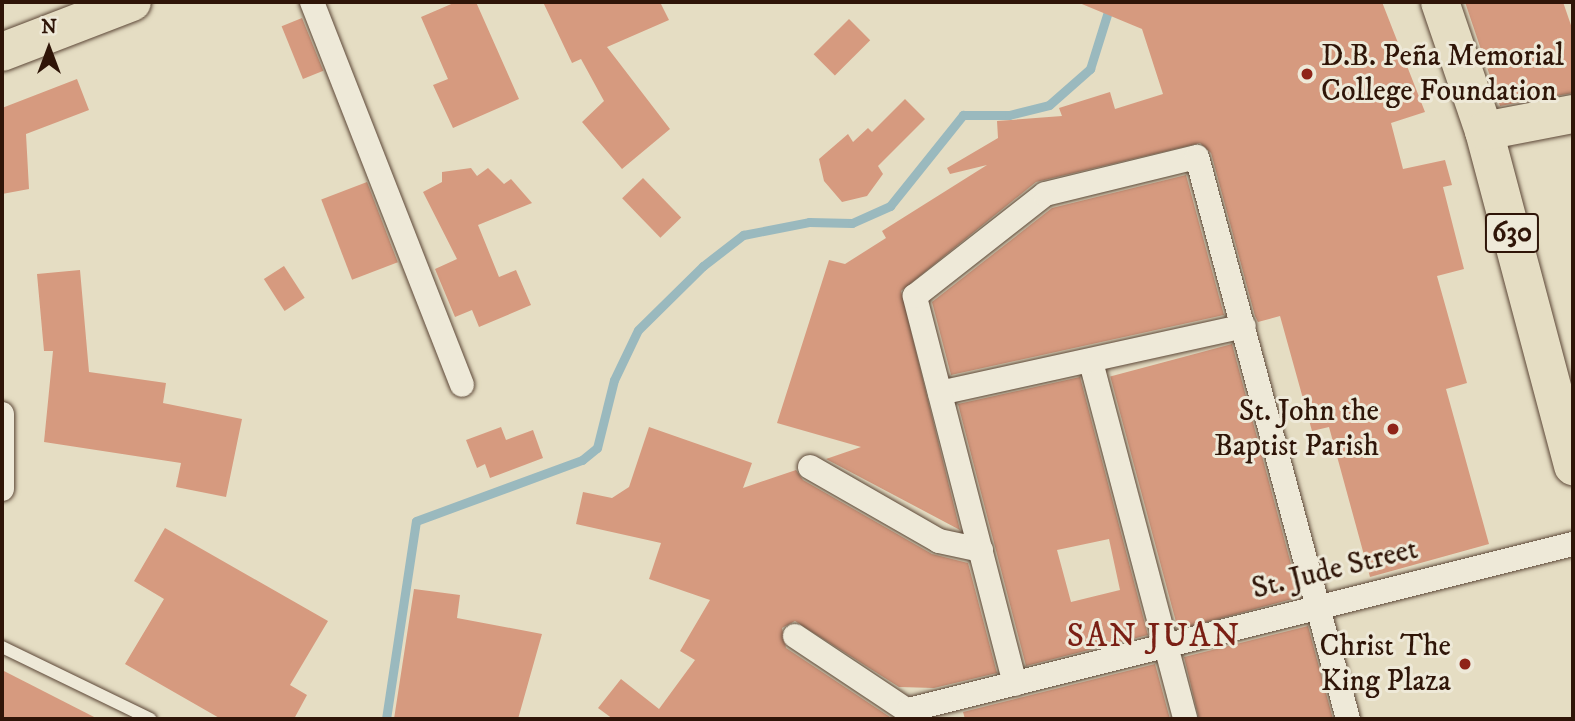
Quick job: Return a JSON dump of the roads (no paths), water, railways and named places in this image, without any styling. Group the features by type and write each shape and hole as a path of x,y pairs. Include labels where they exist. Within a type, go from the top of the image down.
{"main road":[{"path":"2,52 132,2"},
{"name":"630","path":"1440,2 1484,131 1573,467"},
{"path":"1484,131 1573,114"}],"street":[{"path":"312,2 462,385"},
{"path":"1015,684 915,296 1045,194 1197,157 1244,326 1315,608 1348,719"},
{"path":"940,393 1091,362 1244,326"},
{"path":"1091,362 1162,645 1185,719"},
{"path":"2,414 2,489"},
{"path":"810,467 939,541 981,550"},
{"name":"St. Jude Street","path":"915,715 1015,684 1162,645 1573,544"},
{"path":"795,636 915,715"}],"lane":[{"path":"2,647 150,719"}],"waterway":[{"path":"386,719 416,521 582,460 597,448 614,380 638,330 703,266 743,235 809,222 852,223 890,206 963,115 1009,115 1049,105 1090,69 1111,2"}],"place":[{"name":"D.B. Peña Memorial College Foundation","path":"1307,74"},
{"name":"St. John the Baptist Parish","path":"1393,429"},
{"name":"Christ The King Plaza","path":"1465,664"}],"district":[{"name":"SAN JUAN","path":"1154,637"}]}
